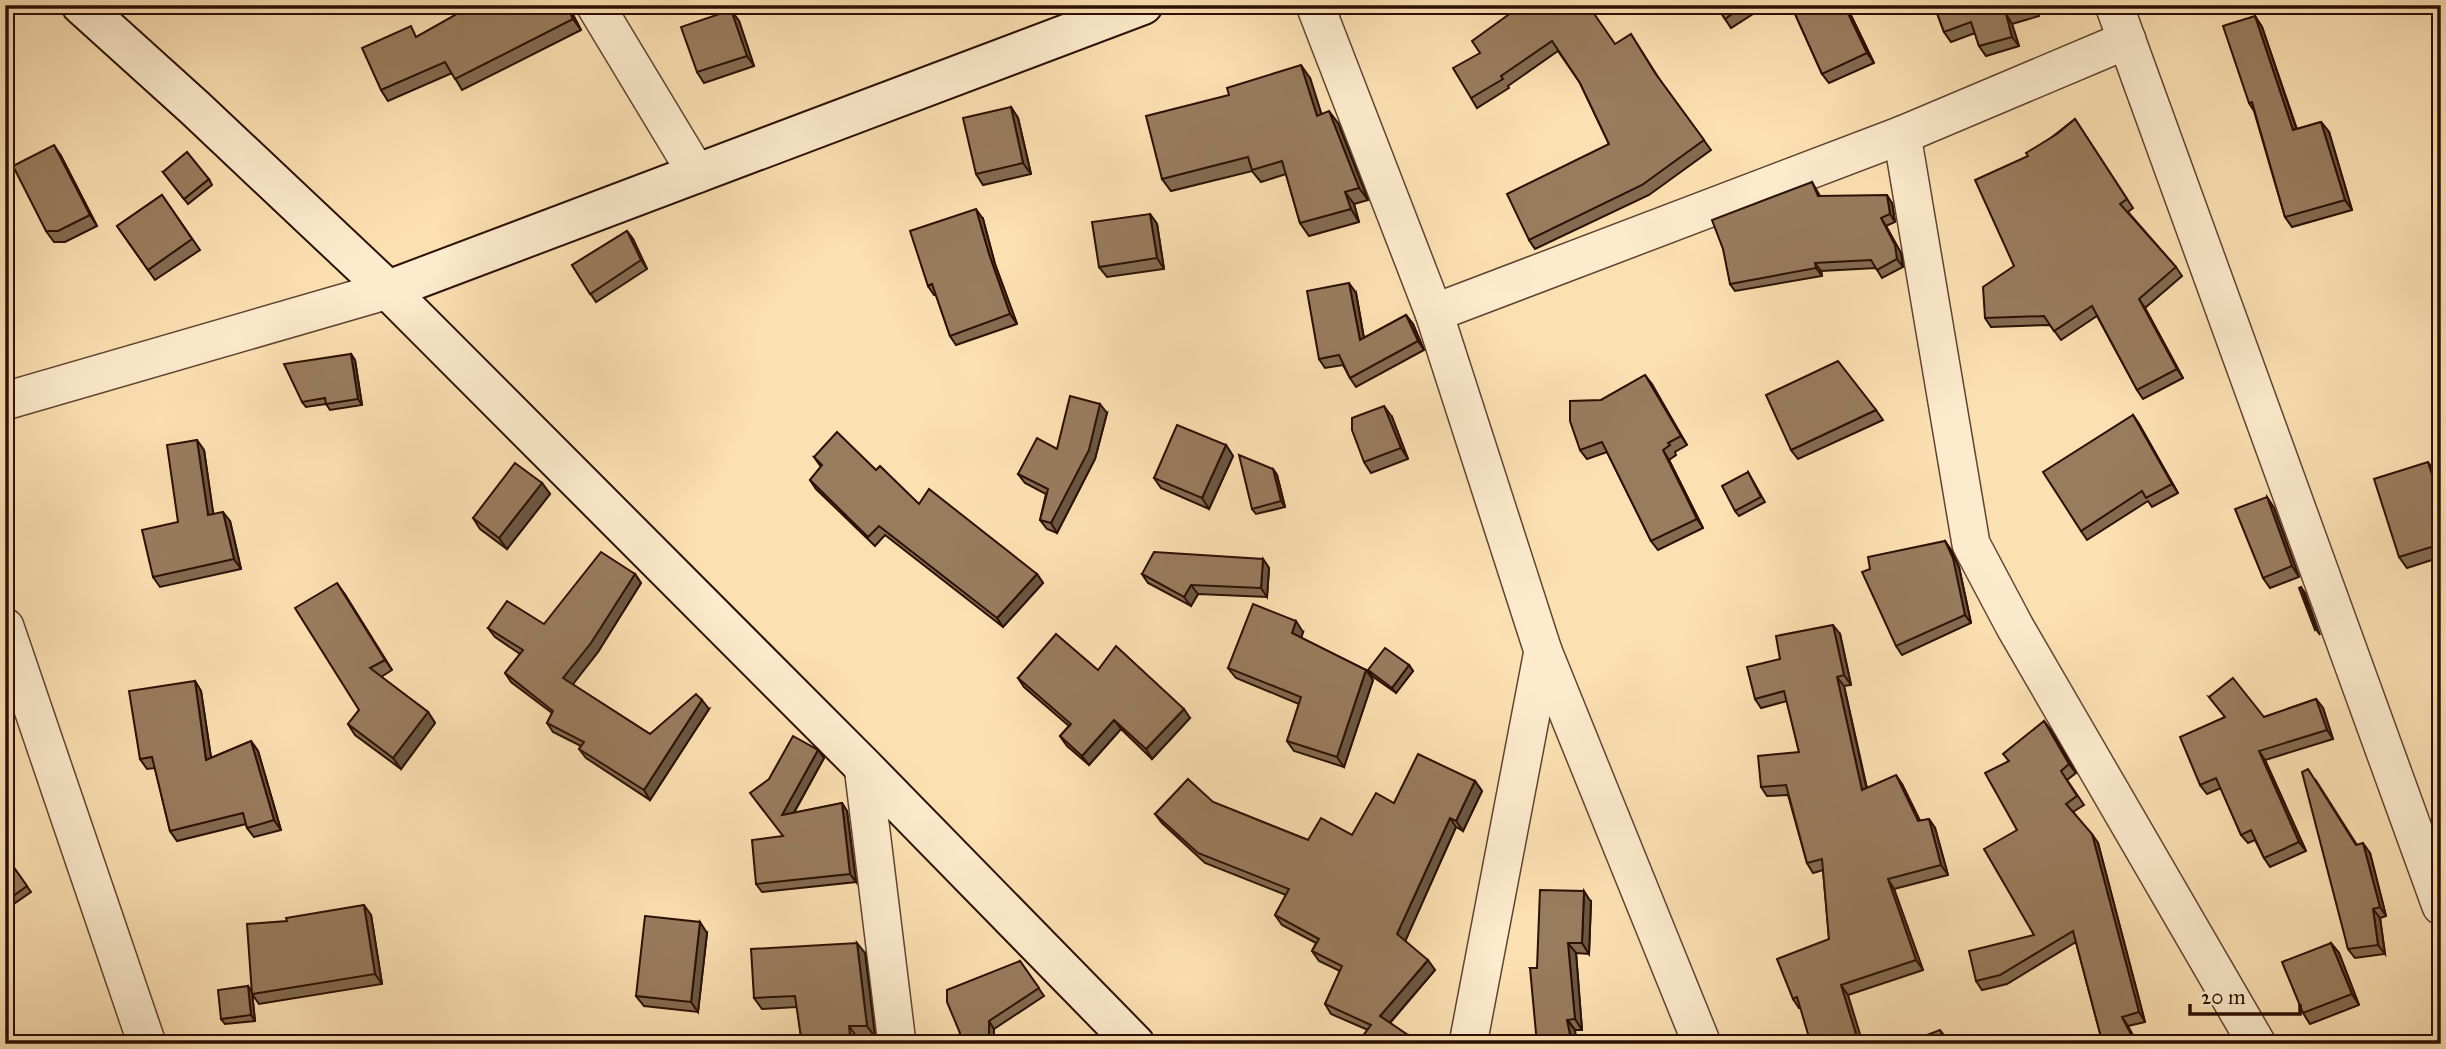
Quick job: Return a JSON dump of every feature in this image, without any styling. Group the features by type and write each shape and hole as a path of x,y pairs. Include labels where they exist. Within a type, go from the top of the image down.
{"main road":[{"path":"80,5 195,108 388,290 863,766 1135,1044"},
{"path":"388,290 1143,5"}],"street":[{"path":"596,5 697,174"},
{"path":"1315,5 1434,313 1543,651 1702,1044"},
{"path":"2114,5 2441,906"},
{"path":"1434,313 1902,135 2127,40"},
{"path":"1902,135 1972,544 2015,627 2245,1039"},
{"path":"5,401 388,290"},
{"path":"5,627 146,1044"},
{"path":"1468,1044 1543,651"},
{"path":"863,766 897,1044"}],"building":[{"path":"473,5 566,5 573,19 455,79 445,62 381,90 362,48 411,26 416,37"},
{"path":"1522,5 1588,5 1615,44 1631,34 1655,73 1704,140 1642,185 1529,240 1507,194 1609,144 1580,83 1552,41 1501,76 1503,79 1471,98 1453,68 1480,53 1472,41"},
{"path":"1716,5 1745,5 1725,19"},
{"path":"1791,5 1844,5 1867,53 1822,74"},
{"path":"1934,5 2033,6 2006,14 2012,37 1979,46 1971,22 1944,32"},
{"path":"731,10 747,56 697,72 681,27"},
{"path":"2255,16 2293,130 2321,122 2345,200 2285,217 2252,102 2249,103 2223,26"},
{"path":"1301,65 1317,116 1329,111 1359,188 1345,192 1351,209 1300,223 1282,161 1252,170 1248,157 1162,179 1146,116 1229,95 1227,88"},
{"path":"1011,107 1023,163 976,174 963,118"},
{"path":"2075,119 2127,199 2120,204 2176,267 2139,299 2177,369 2137,390 2092,306 2054,331 2044,316 1985,318 1983,287 2014,266 1975,180 2028,156 2026,153"},
{"path":"54,145 90,215 58,231 46,231 13,166"},
{"path":"187,152 209,179 184,199 163,172"},
{"path":"1812,182 1818,196 1887,195 1890,214 1881,218 1895,245 1897,259 1877,270 1871,260 1815,263 1816,268 1730,284 1723,249 1712,220"},
{"path":"162,195 192,239 148,270 117,226"},
{"path":"976,209 1010,314 950,336 932,284 928,286 910,231"},
{"path":"1150,214 1157,258 1099,267 1092,222"},
{"path":"627,231 641,260 590,294 572,265"},
{"path":"1349,283 1360,340 1406,315 1418,341 1350,378 1339,355 1319,359 1307,291"},
{"path":"351,354 358,399 326,404 325,398 302,402 284,364"},
{"path":"1838,361 1876,410 1791,450 1766,395"},
{"path":"1645,375 1681,436 1668,443 1670,445 1663,450 1697,519 1651,541 1602,442 1580,450 1570,421 1570,401 1601,400"},
{"path":"1070,396 1100,404 1089,450 1051,523 1040,520 1048,489 1018,474 1037,438 1057,449"},
{"path":"1384,406 1401,448 1364,462 1352,430 1352,418"},
{"path":"2133,415 2172,484 2146,498 2142,491 2081,531 2043,472"},
{"path":"1177,425 1226,445 1202,498 1154,478"},
{"path":"837,432 876,470 880,466 919,504 929,489 1037,574 997,618 879,526 868,537 810,480 822,465 814,457"},
{"path":"197,440 208,515 223,512 234,559 153,577 142,530 178,522 167,445"},
{"path":"1239,455 1273,469 1281,501 1252,509"},
{"path":"2428,462 2441,503 2441,544 2399,557 2374,479"},
{"path":"515,463 542,483 499,538 473,518"},
{"path":"1748,472 1761,497 1735,511 1722,486"},
{"path":"2267,497 2292,566 2263,578 2235,509"},
{"path":"1945,541 1953,558 1965,615 1896,646 1862,572 1870,569 1868,557"},
{"path":"601,552 635,574 591,643 563,678 650,734 696,694 702,700 644,790 579,749 584,742 547,723 553,711 505,673 523,650 488,628 507,601 544,624"},
{"path":"1154,552 1263,559 1261,588 1191,585 1184,597 1142,574"},
{"path":"337,583 385,660 370,668 428,712 393,758 348,724 359,710 295,608"},
{"path":"2301,587 2316,629 2315,630 2299,588"},
{"path":"1253,604 1296,621 1292,633 1366,670 1337,757 1287,741 1301,697 1228,668"},
{"path":"2441,609 2441,631 2432,613"},
{"path":"1833,625 1844,675 1837,677 1862,790 1896,775 1918,821 1929,819 1941,865 1888,879 1916,960 1841,985 1859,1044 1811,1044 1797,997 1793,999 1777,959 1829,939 1822,859 1807,863 1786,785 1761,787 1758,756 1799,752 1784,691 1755,699 1747,667 1780,659 1776,636"},
{"path":"1056,634 1098,670 1116,646 1184,709 1146,749 1114,720 1082,756 1060,736 1071,724 1018,678"},
{"path":"1385,648 1409,665 1392,688 1368,670"},
{"path":"2233,678 2264,717 2316,699 2327,730 2259,751 2299,842 2264,858 2251,830 2241,835 2216,778 2200,785 2180,737 2225,717 2209,697"},
{"path":"195,681 206,760 251,741 274,820 247,828 243,813 170,831 152,757 140,759 129,691"},
{"path":"2044,721 2069,764 2061,771 2077,796 2066,804 2092,834 2139,1012 2122,1017 2136,1044 2096,1044 2102,1041 2073,931 2000,975 1976,981 1969,951 2034,935 1984,849 2017,830 1985,773 2009,761 2003,754"},
{"path":"793,736 818,750 782,815 842,803 850,874 756,884 752,840 783,836 750,793 769,779"},
{"path":"1418,754 1475,781 1456,821 1450,818 1397,934 1428,960 1380,1016 1408,1035 1401,1044 1372,1044 1362,1037 1371,1025 1325,1004 1342,966 1312,951 1319,939 1275,915 1289,889 1198,853 1155,814 1188,779 1213,802 1308,840 1321,818 1352,835 1376,793 1394,803"},
{"path":"2308,769 2356,845 2363,843 2380,907 2373,909 2378,945 2348,949 2302,772"},
{"path":"5,855 27,886 5,902"},
{"path":"1540,890 1584,891 1582,943 1568,943 1575,1019 1567,1020 1572,1044 1537,1044 1530,968 1537,968"},
{"path":"364,905 375,974 252,994 247,924 287,921 286,918"},
{"path":"645,916 700,922 691,1002 636,996"},
{"path":"857,943 867,1026 849,1026 851,1044 802,1044 795,996 754,998 751,949"},
{"path":"2331,943 2352,994 2303,1013 2282,962"},
{"path":"1020,961 1039,988 989,1021 989,1044 960,1044 960,1033 947,1002 947,990"},
{"path":"248,986 251,1015 221,1019 218,990"},
{"path":"1940,1030 1945,1044 1903,1044"}]}
